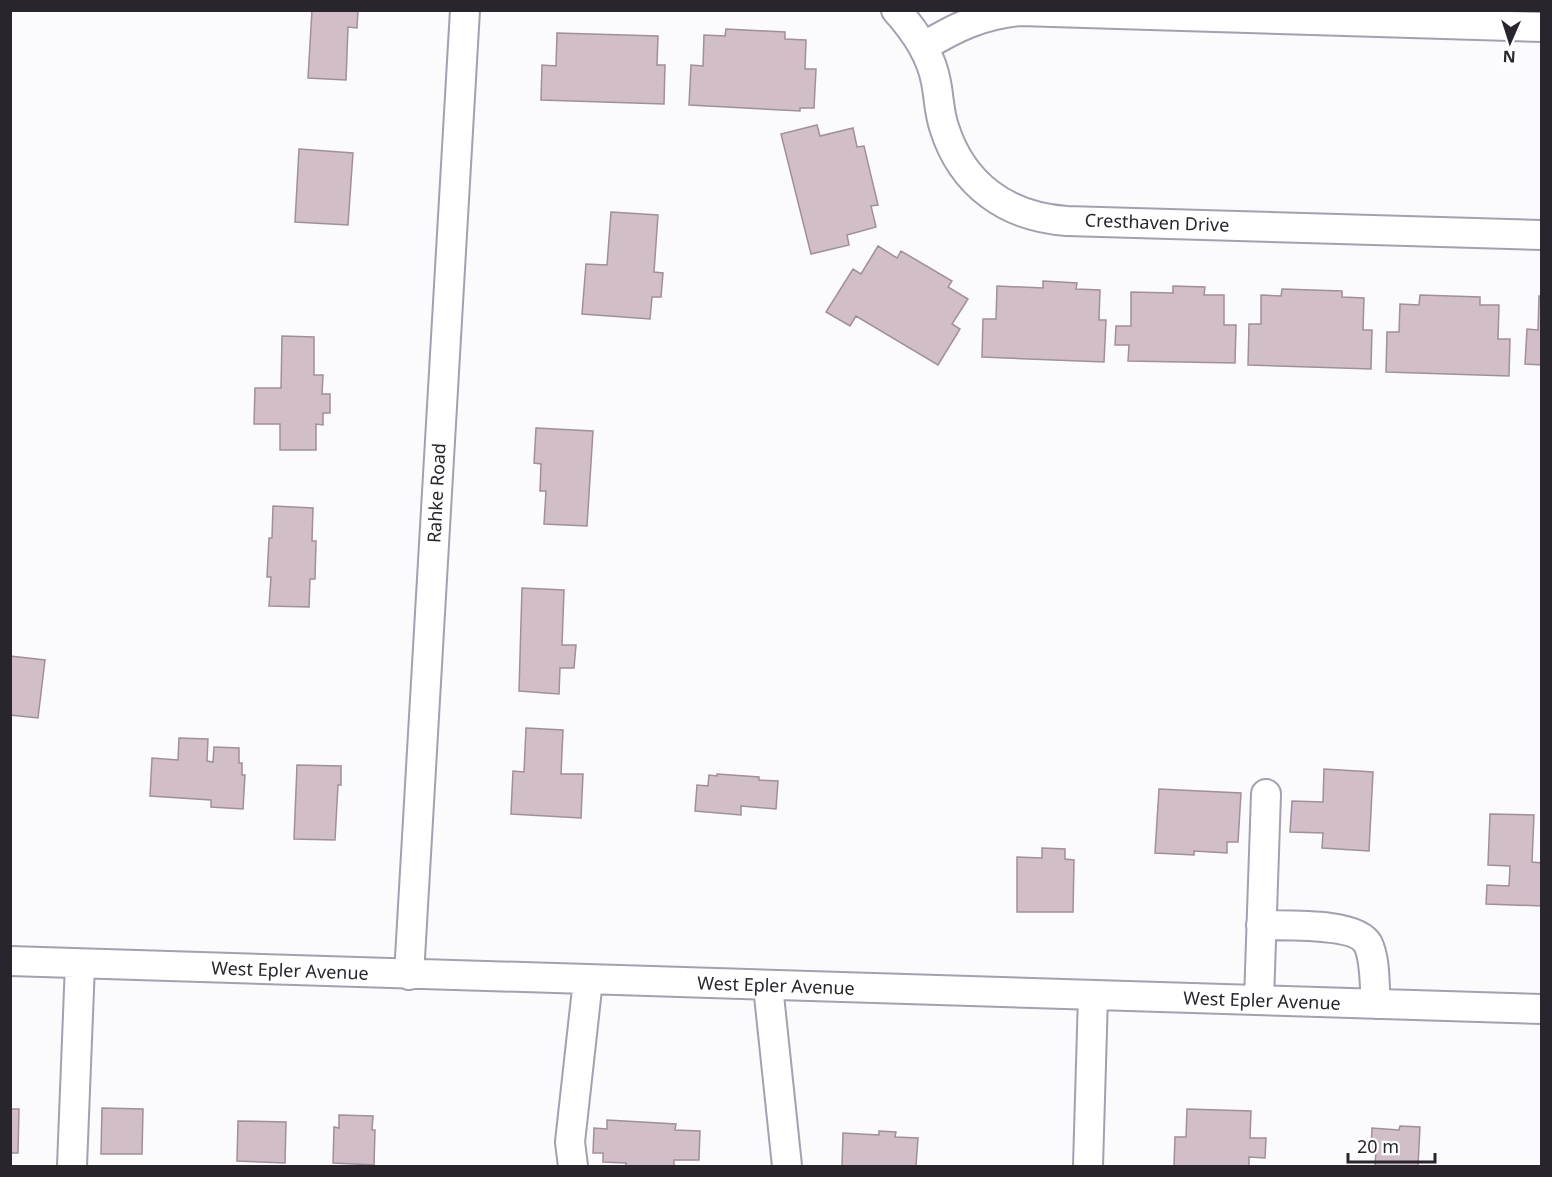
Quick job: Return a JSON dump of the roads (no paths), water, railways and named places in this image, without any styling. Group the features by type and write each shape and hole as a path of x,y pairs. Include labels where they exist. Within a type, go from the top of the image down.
{"street":[{"name":"Rahke Road","path":"409,975 465,10"},
{"name":"Cresthaven Drive","path":"896,10 916,33 935,76 941,115 954,153 966,171 984,189 1006,206 1032,216 1066,220 1542,235"},
{"path":"923,47 966,23 995,14 1020,11 1542,27"},
{"path":"1259,1000 1266,794"},
{"path":"1261,926 1336,928 1355,933 1367,943 1372,963 1376,1004"},
{"name":"West Epler Avenue","path":"10,961 1542,1009"},
{"path":"72,1167 80,964"},
{"path":"573,1167 570,1142 588,980"},
{"path":"768,986 786,1167"},
{"path":"1088,1167 1093,996"}]}
